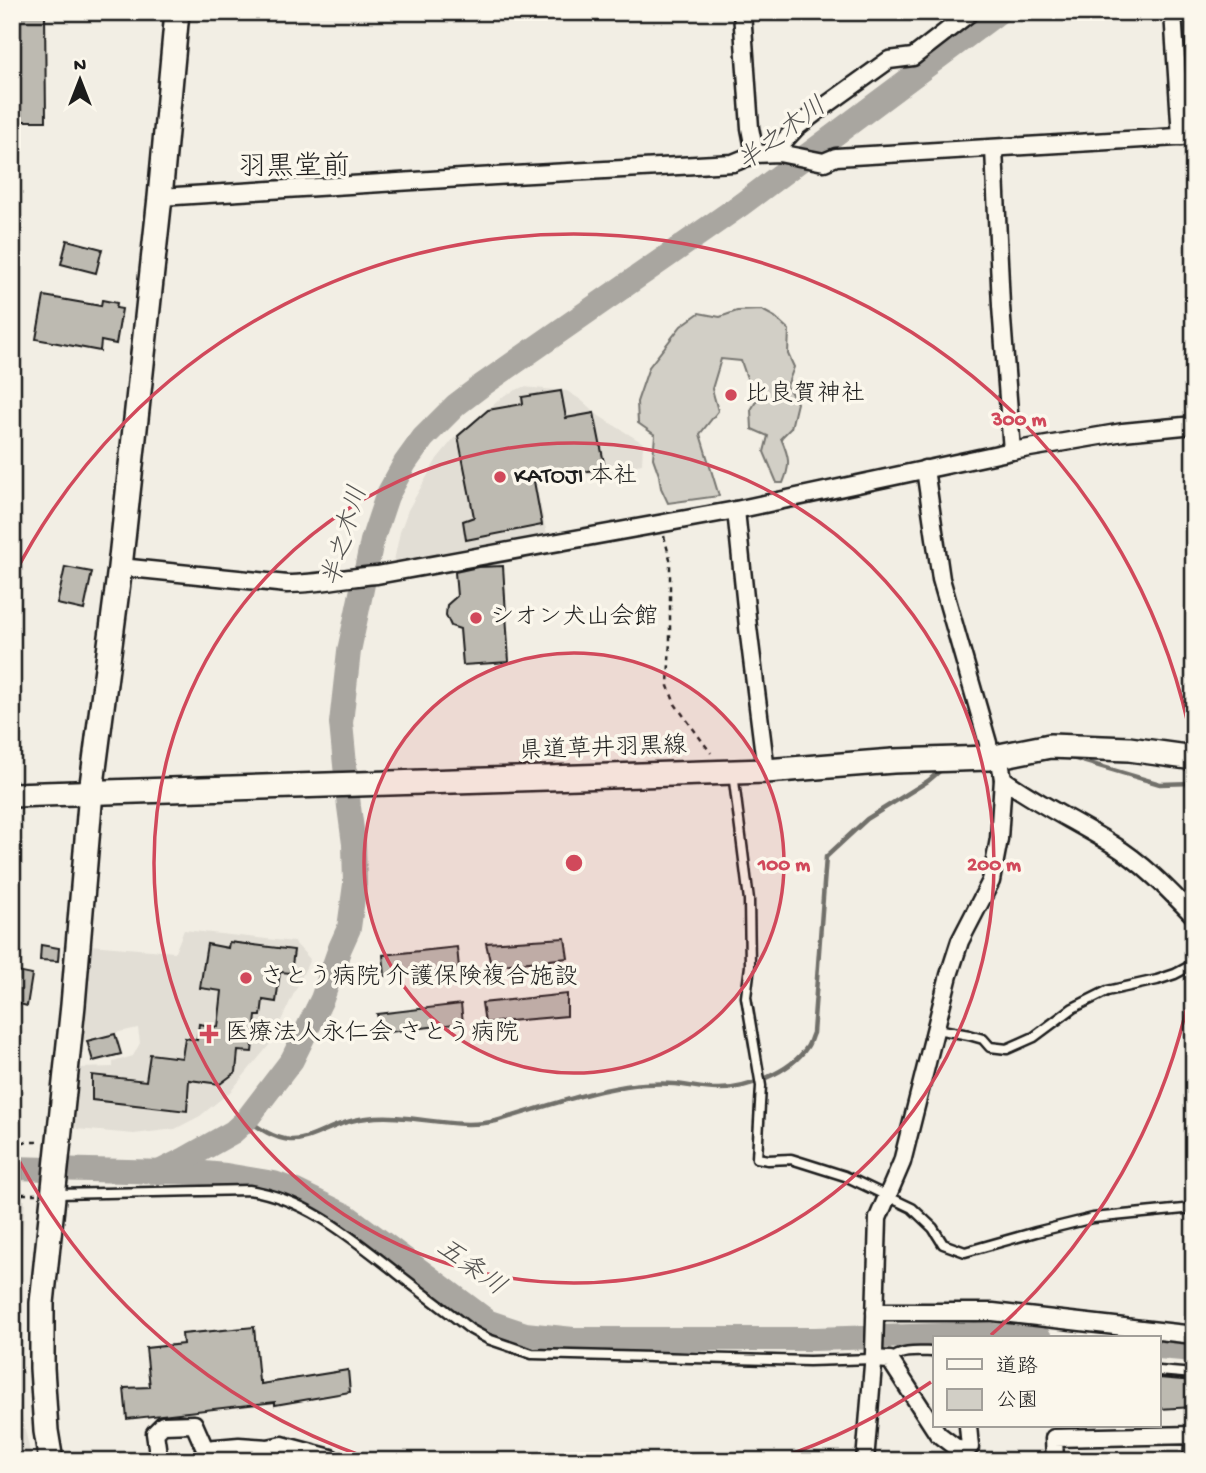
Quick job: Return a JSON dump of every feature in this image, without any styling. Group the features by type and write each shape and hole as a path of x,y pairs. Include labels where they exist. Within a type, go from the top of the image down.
{"street":[{"path":"51,1461 42,1368 42,1303 73,1005 91,792 120,566 177,12"},
{"path":"741,12 750,128 755,155"},
{"path":"779,153 785,140 797,127 818,111 889,60 913,57 971,12"},
{"path":"160,197 733,163 755,155 779,153 824,162 836,157 1187,137 1173,12"},
{"path":"995,149 1001,306 1012,451"},
{"path":"120,566 287,584 312,584 377,575 736,510 1012,451 1123,432 1194,425"},
{"path":"865,1461 873,1356 878,1218 902,1162 960,941 991,881 999,839 1003,779 988,743 941,579 925,469"},
{"path":"736,510 766,771"},
{"name":"県道草井羽黒線","path":"12,795 360,784 723,768 766,771 893,761 994,757 1050,746 1129,749 1194,758"},
{"path":"1003,779 1022,793 1114,845 1157,877 1194,916"},
{"path":"875,1318 993,1312 1194,1335"},
{"path":"873,1356 890,1360 933,1426"},
{"path":"916,1400 933,1401"},
{"path":"159,1461 155,1433 163,1425 177,1424 194,1424 205,1449 268,1448 282,1445 331,1458"},
{"path":"934,1428 959,1450 970,1447 968,1428"},
{"path":"1055,1461 1054,1438 1194,1435 1190,1461"}],"lane":[{"path":"723,768 734,781 749,900 750,966 746,997 761,1086 757,1158 791,1159 845,1176 912,1208 933,1228 943,1244 965,1252 1093,1218 1194,1208"},
{"path":"936,1029 969,1035 983,1039 990,1047 1007,1049 1034,1037 1073,1008 1107,991 1157,980 1194,964"},
{"path":"54,1194 249,1190 286,1199 351,1238 470,1329 488,1339 532,1354 809,1361 873,1356"},
{"path":"890,1360 902,1353 933,1352"},
{"path":"1160,1371 1194,1374"}],"path":[{"path":"659,523 670,559 668,686 676,704 723,768"},
{"path":"12,1142 58,1142"},
{"path":"12,1194 54,1194"}],"shaded area":[{"path":"1181,12 1194,12 1194,118 1187,118"},
{"path":"523,387 567,391 581,400 599,416 643,443 642,464 536,485 547,534 394,561 408,510 437,459 455,437 505,395"},
{"name":"医療法人永仁会 さとう病院","path":"184,930 294,942 310,959 280,1023 285,1026 231,1091 200,1116 175,1129 134,1134 77,1129 73,1120 79,1068 113,1067 113,1062 133,1056 140,1043 138,1028 82,1040 90,945 175,952"},
{"path":"12,1200 25,1200 19,1293 19,1402 32,1461 12,1461"}],"green space":[{"path":"762,310 775,317 789,330 788,354 794,367 787,386 797,403 791,428 781,438 788,461 783,483 777,483 764,452 768,436 752,429 751,410 762,391 748,381 741,361 721,359 712,389 718,411 700,434 719,496 668,503 653,458 655,435 638,423 637,402 649,367 681,326 699,313 720,317 737,311"}],"building":[{"path":"12,12 45,12 46,121 12,121"},
{"path":"67,240 102,249 96,273 61,264"},
{"path":"44,296 101,306 102,300 117,303 116,308 122,309 116,344 101,341 100,351 36,339"},
{"name":"KATOJI 本社","path":"561,391 566,418 594,413 605,468 534,481 542,525 466,540 463,521 474,517 458,436 488,410 523,404 522,397"},
{"name":"シオン犬山会館","path":"503,566 509,662 463,665 460,629 451,626 446,615 447,605 457,596 455,572 478,567"},
{"path":"65,567 92,572 84,610 57,604"},
{"path":"565,938 568,958 491,966 486,943"},
{"path":"229,942 294,950 291,973 280,972 276,1002 263,1000 261,1016 256,1016 252,1052 238,1051 236,1072 220,1084 189,1080 187,1111 92,1100 92,1075 146,1081 150,1054 182,1058 185,1038 197,1040 199,1024 218,1027 222,991 200,988 207,944 228,948"},
{"path":"41,945 59,948 58,961 40,960"},
{"path":"457,947 459,968 385,976 383,955"},
{"path":"12,971 32,975 27,1006 12,1002"},
{"path":"567,994 567,1016 485,1023 482,1003"},
{"path":"461,1004 463,1023 382,1033 377,1014"},
{"path":"115,1034 121,1054 93,1061 87,1041"},
{"path":"254,1327 261,1384 348,1370 350,1392 275,1405 275,1402 127,1419 124,1388 150,1387 146,1348 183,1344 182,1334"},
{"path":"1160,1378 1194,1381 1194,1407 1160,1409"}],"waterway":[{"name":"半之木川","path":"159,1172 233,1132 247,1119 292,1060 322,999 349,928 355,884 354,844 341,723 349,651 372,541 387,496 405,463 423,438 456,405 481,386 742,204 999,12"},
{"path":"1069,757 1160,784 1194,783"},
{"path":"247,1119 272,1135 297,1140 344,1123 367,1118 399,1117 448,1123 480,1123 626,1086 668,1084 728,1089 754,1083 779,1072 800,1056 813,1033 826,857 867,819 945,769"},
{"name":"五条川","path":"12,1168 204,1173 274,1183 347,1216 489,1322 525,1334 573,1339 814,1339 975,1334 1008,1336"},
{"name":"五条川","path":"1160,1347 1194,1350"}],"place":[{"name":"比良賀神社","path":"731,395"},
{"name":"KATOJI 本社","path":"500,477"},
{"name":"シオン犬山会館","path":"476,618"},
{"name":"さとう病院 介護保険複合施設","path":"246,978"},
{"name":"医療法人永仁会 さとう病院","path":"209,1034"}],"district":[{"name":"羽黒堂前","path":"294,168"}]}
